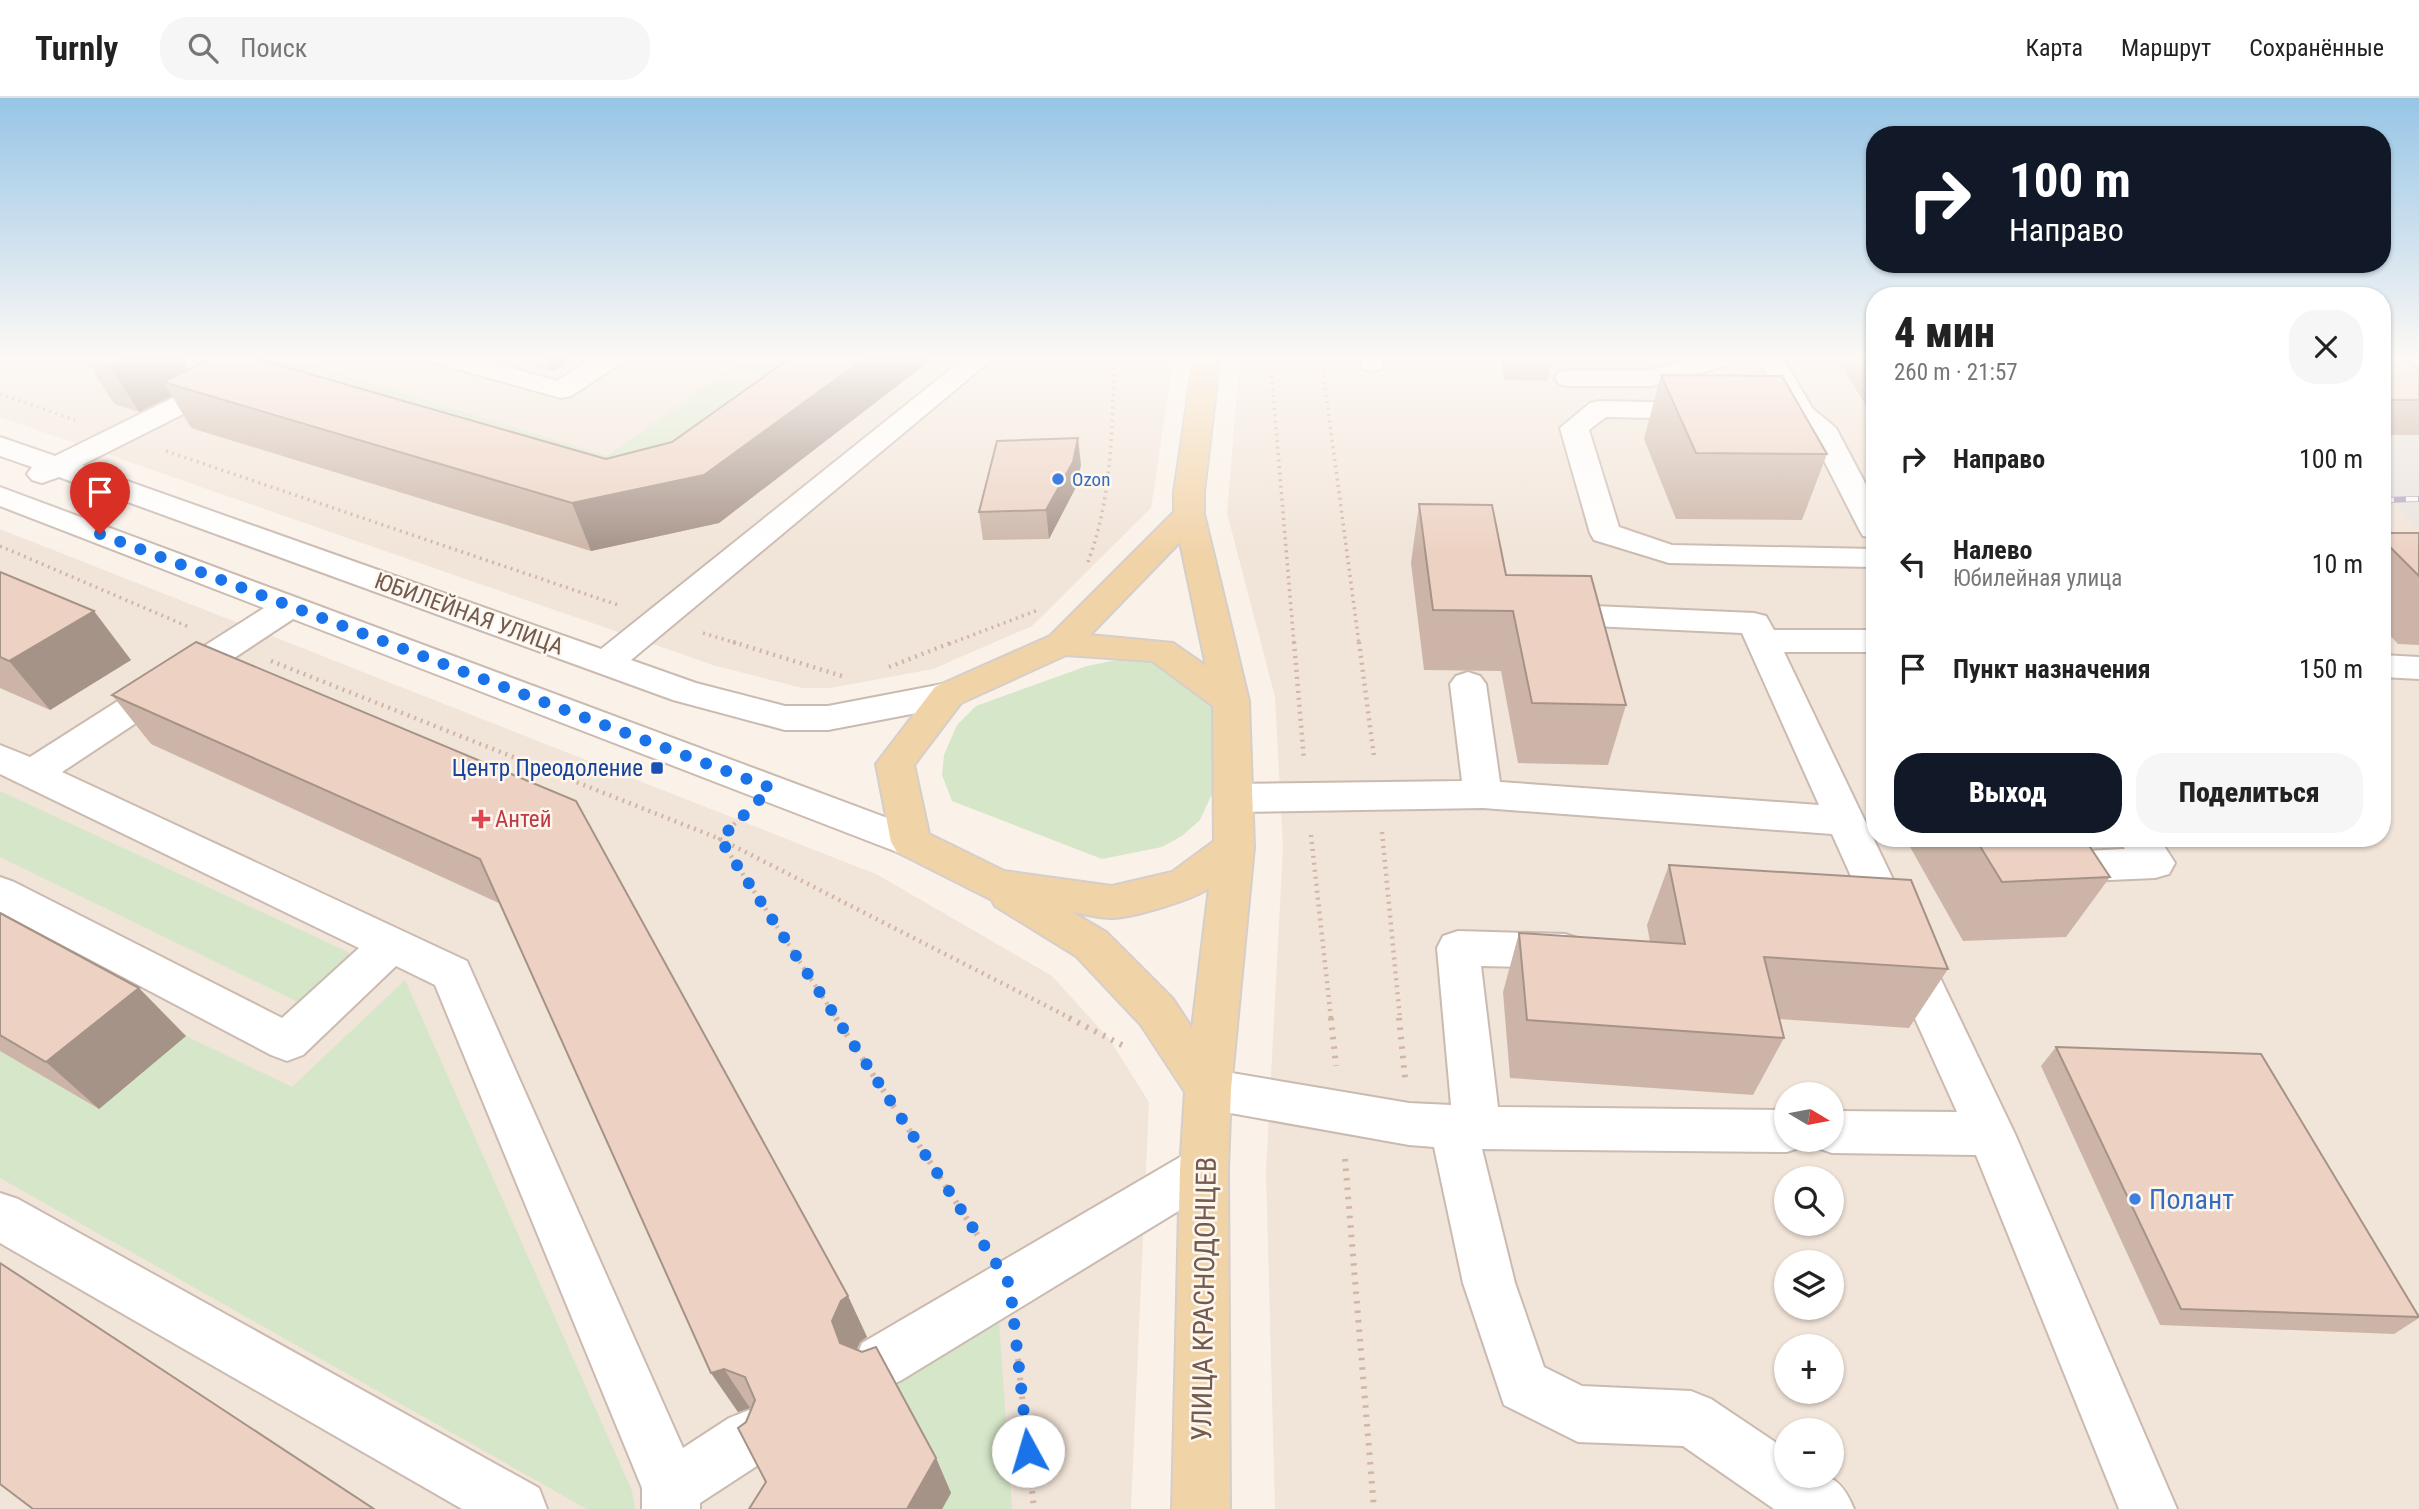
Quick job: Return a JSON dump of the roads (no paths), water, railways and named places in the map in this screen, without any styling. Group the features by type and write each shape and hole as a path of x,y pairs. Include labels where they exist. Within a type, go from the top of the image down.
{"main road":[{"path":"1198,422 1189,514 1231,701"},
{"path":"1189,514 1062,644 947,695 895,764 911,842 996,887 1091,944 1157,1012 1208,1089"},
{"path":"1062,644 1161,651 1231,701"},
{"name":"УЛИЦА КРАСНОДОНЦЕВ","path":"1202,1509 1204,1169 1208,1089 1234,847 1231,701"},
{"path":"996,887 1112,902 1184,885 1234,847"}],"street":[{"path":"0,496 145,422"},
{"path":"606,663 902,422"},
{"path":"1582,422 1574,428 1605,533 1670,554 1866,558"},
{"path":"1813,422 1822,428 1866,513"},
{"name":"ЮБИЛЕЙНАЯ УЛИЦА","path":"0,446 686,692 785,718 828,718 947,695"},
{"path":"0,496 911,842"},
{"path":"248,590 303,555"},
{"path":"16,766 230,645 291,606"},
{"path":"1571,615 1754,623 1991,1134 2148,1509"},
{"path":"1763,642 1866,641"},
{"path":"2391,666 2419,668"},
{"path":"1468,684 1483,794"},
{"path":"16,766 452,973 671,1499 749,1438"},
{"path":"1233,798 1483,794 1846,821"},
{"path":"2064,867 2155,863 2144,847"},
{"path":"0,893 287,1042 390,945"},
{"path":"1603,953 1458,948 1447,1126 1489,1283 1523,1386 1578,1414 1691,1419 1825,1509"},
{"path":"1208,1089 1341,1112 1447,1126 1774,1131"},
{"path":"1844,1132 1991,1134"},
{"path":"881,1362 1204,1169"},
{"path":"0,1216 518,1509"}],"railway":[{"path":"2391,500 2419,499"}],"place":[{"name":"Ozon","path":"1058,479"},
{"name":"Центр Преодоление","path":"657,768"},
{"name":"Антей","path":"481,819"},
{"name":"Полант","path":"2135,1199"}]}
